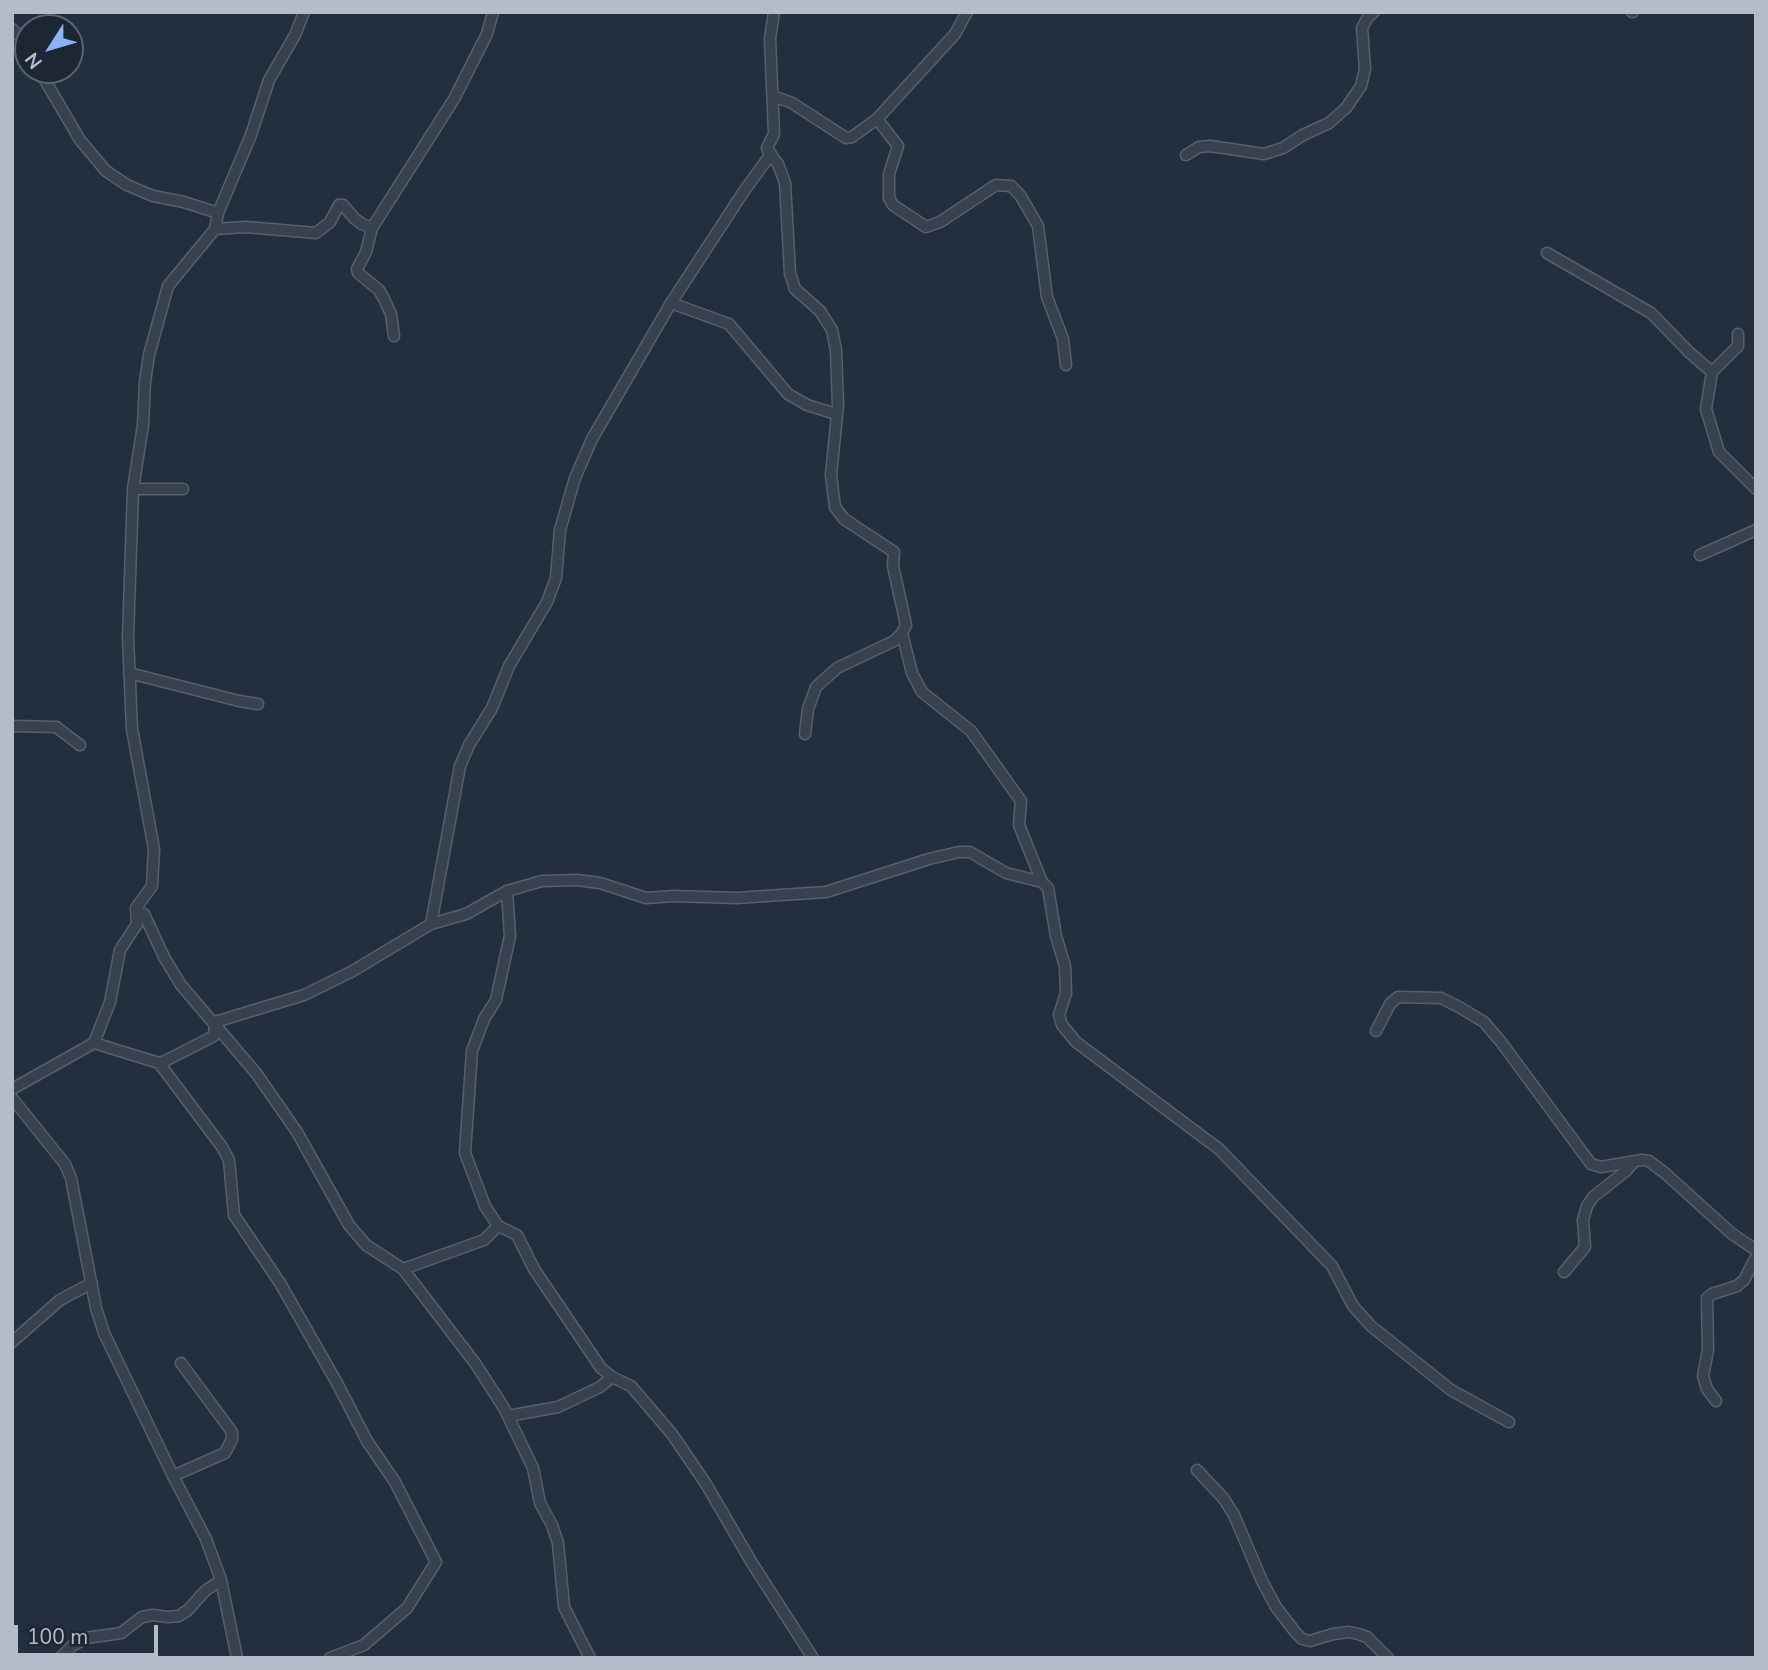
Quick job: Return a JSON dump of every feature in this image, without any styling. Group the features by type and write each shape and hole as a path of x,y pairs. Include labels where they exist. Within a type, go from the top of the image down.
{"street":[{"path":"12,1089 94,1043 113,992 120,950 137,924 136,911 152,886 154,849 132,729 129,673 133,489 143,425 149,355 168,286 215,229 218,213 251,135 269,80 295,35 304,12"},
{"path":"394,336 391,314 384,299 357,271 366,252 372,228 454,99 487,34 493,12"},
{"path":"767,148 774,134 770,39 774,12"},
{"path":"773,96 792,103 846,138 852,137 877,119 955,34 967,12"},
{"path":"1186,155 1199,147 1210,146 1264,154 1283,148 1329,122 1346,108 1361,86 1365,69 1362,28 1367,17 1374,12"},
{"path":"47,84 80,140 106,171 127,185 153,196 218,213"},
{"path":"877,119 898,146 888,174 889,198 893,205 926,227 940,222 996,185 1011,186 1020,195 1038,226 1047,297 1063,339 1066,365"},
{"path":"430,924 460,766 469,745 492,708 509,666 547,602 556,578 560,530 575,478 592,439 671,303 771,154 767,148"},
{"path":"767,148 778,164 785,183 790,273 795,289 820,311 832,330 836,351 836,414 831,475 835,508 844,519 894,552 893,566 906,625 902,633 880,649 837,668 816,687 808,709 805,734"},
{"path":"215,229 246,227 316,233 330,222 340,205 362,224 372,228"},
{"path":"1548,253 1651,313 1712,372"},
{"path":"671,303 729,324 788,394 807,405 836,414"},
{"path":"1738,334 1738,345 1712,372 1706,409 1719,452 1756,489"},
{"path":"133,489 183,489"},
{"path":"1700,555 1756,530"},
{"path":"902,633 912,673 922,692 971,731 1021,801 1019,825 1042,882 1049,892 1056,936 1065,966 1066,993 1059,1015 1062,1026 1076,1042 1219,1149 1332,1266 1353,1306 1371,1326 1451,1390 1509,1422"},
{"path":"129,673 258,704"},
{"path":"12,726 56,727 80,745"},
{"path":"215,1022 304,995 351,972 430,924 466,914 507,891 557,879 600,883 646,898 736,898 826,892 901,867 959,852 977,855 1006,873 1042,882"},
{"path":"507,891 510,936 496,1000 484,1020 472,1051 465,1153 485,1206 498,1226 517,1235 534,1269 601,1368 631,1386 672,1434 706,1484 752,1563 813,1658"},
{"path":"136,911 144,914 164,957 181,985 256,1073 297,1132 349,1225 366,1245 403,1269 475,1363 508,1416 533,1468 540,1503 558,1543 564,1607 590,1658"},
{"path":"1376,1031 1390,1004 1398,997 1440,998 1459,1007 1484,1022 1501,1042 1591,1164 1601,1167 1643,1160 1655,1165 1731,1233 1756,1250"},
{"path":"159,1063 214,1036 215,1022"},
{"path":"94,1043 159,1063 225,1154 230,1168 234,1215 280,1283 367,1441 395,1482 435,1558 434,1567 407,1608 364,1645 330,1658"},
{"path":"12,1098 65,1164 75,1194 104,1333 206,1539 221,1580 237,1658"},
{"path":"1564,1272 1585,1247 1583,1220 1593,1196 1626,1171 1634,1161"},
{"path":"403,1269 484,1240 498,1226"},
{"path":"1716,1401 1707,1389 1703,1376 1708,1350 1707,1298 1737,1286 1744,1280 1756,1257"},
{"path":"12,1342 60,1300 92,1283"},
{"path":"173,1476 225,1453 232,1439 232,1432 181,1363"},
{"path":"508,1416 558,1407 600,1387 612,1377"},
{"path":"1197,1470 1224,1499 1234,1515 1276,1607 1302,1639 1310,1641 1333,1634 1358,1634 1367,1637 1388,1658"},
{"path":"60,1658 72,1646 86,1638 121,1633 142,1617 179,1616 221,1580"}]}
